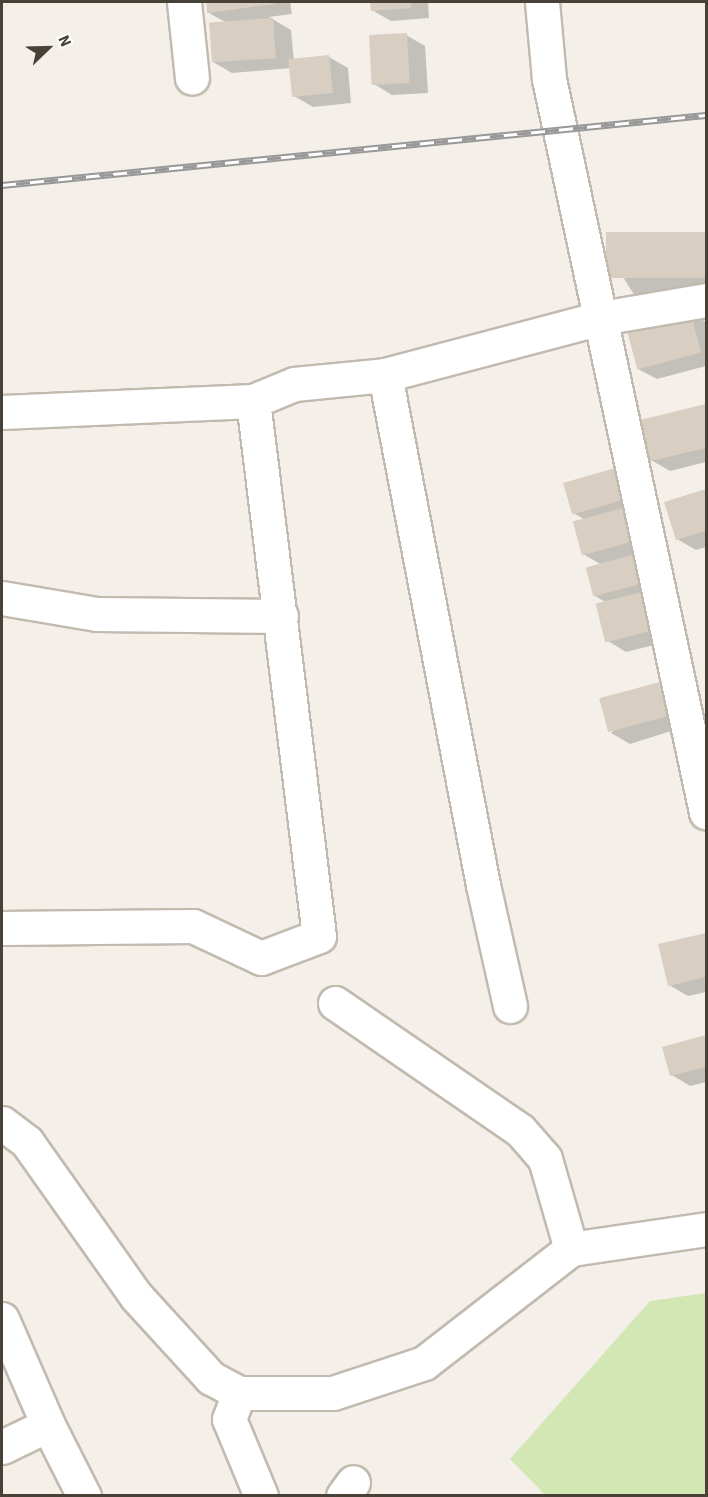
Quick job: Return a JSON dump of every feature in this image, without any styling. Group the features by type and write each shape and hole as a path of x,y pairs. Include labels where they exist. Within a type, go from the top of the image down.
{"street":[{"path":"184,2 192,78"},
{"path":"542,2 549,79 706,812"},
{"path":"2,412 253,401 294,384 385,375 601,318 706,300"},
{"path":"385,375 483,885 510,1006"},
{"path":"2,928 193,926 261,958 319,936 253,401"},
{"path":"2,598 97,614 281,616"},
{"path":"335,1004 520,1130 545,1159 571,1249"},
{"path":"2,1124 27,1142 136,1296 211,1377 239,1393 333,1393 424,1364 571,1249 706,1229"},
{"path":"2,1319 48,1425 84,1496"},
{"path":"239,1393 229,1419 261,1496"},
{"path":"2,1447 48,1425"}],"green space":[{"path":"706,1293 706,1495 545,1495 510,1459 650,1301"}],"building":[{"path":"206,2 274,2 274,4 207,13"},
{"path":"370,2 411,2 411,8 371,11"},
{"path":"273,18 276,58 212,62 209,22"},
{"path":"407,33 410,83 372,85 369,35"},
{"path":"329,55 333,93 292,97 288,59"},
{"path":"606,232 706,232 706,278 606,278"},
{"path":"690,311 701,353 637,370 626,328"},
{"path":"706,404 706,448 650,461 640,420"},
{"path":"615,468 624,500 572,515 563,483"},
{"path":"706,489 706,531 676,540 664,502"},
{"path":"623,508 632,542 582,555 573,521"},
{"path":"632,555 640,584 593,596 586,567"},
{"path":"646,591 656,630 605,642 596,604"},
{"path":"660,682 669,716 608,732 599,698"},
{"path":"706,933 706,977 668,986 658,944"},
{"path":"706,1035 706,1067 670,1076 662,1047"}],"railway":[{"path":"2,185 706,115"}]}
